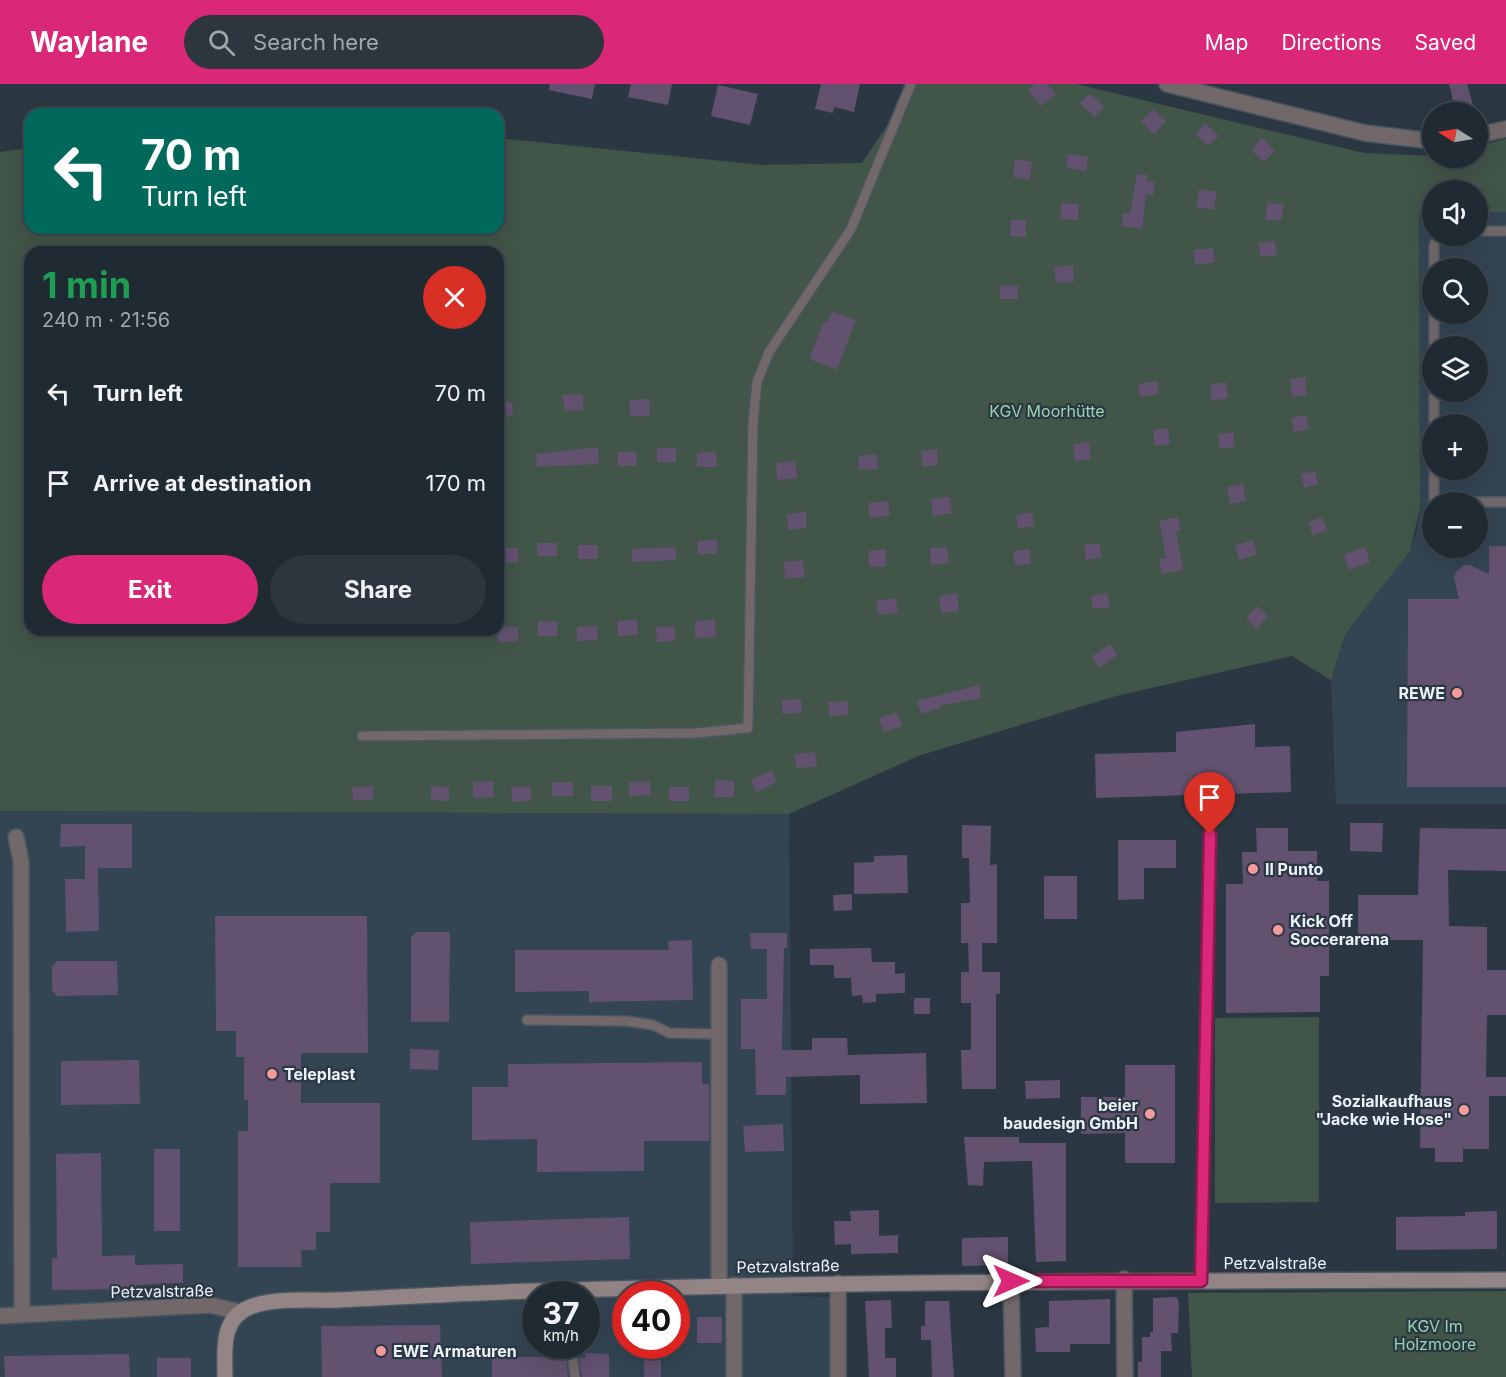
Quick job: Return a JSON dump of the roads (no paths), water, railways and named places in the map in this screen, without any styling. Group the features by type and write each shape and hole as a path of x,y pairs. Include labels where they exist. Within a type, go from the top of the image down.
{"street":[{"path":"1167,84 1365,134 1422,140"},
{"path":"1488,133 1506,129"},
{"path":"16,837 21,861 22,1315"},
{"name":"Petzvalstraße","path":"719,964 718,1034 726,1285"},
{"path":"1124,1280 1125,1377"},
{"name":"Petzvalstraße","path":"600,1290 726,1285 1011,1281 1506,1280"},
{"path":"1011,1281 1013,1377"},
{"path":"838,1283 838,1377"},
{"path":"726,1285 734,1377"},
{"name":"Petzvalstraße","path":"0,1316 210,1305 240,1312 255,1306 281,1302 522,1293"},
{"path":"225,1377 226,1334 240,1312"}],"lane":[{"path":"362,735 697,733 748,728 753,423 757,382 769,352 850,230 911,84"},
{"path":"1488,231 1506,231"},
{"path":"1434,480 1434,502 1506,502"},
{"path":"1201,1281 1210,834"},
{"path":"527,1020 626,1021 653,1026 669,1033 718,1034"},
{"path":"573,1359 575,1377"}],"place":[{"name":"REWE","path":"1457,693"},
{"name":"Il Punto","path":"1253,869"},
{"name":"Kick Off Soccerarena","path":"1278,930"},
{"name":"Teleplast","path":"272,1074"},
{"name":"Sozialkaufhaus \"Jacke wie Hose\"","path":"1464,1110"},
{"name":"beier baudesign GmbH","path":"1150,1114"},
{"name":"EWE Armaturen","path":"381,1351"}],"park label":[{"name":"KGV Moorhütte","path":"1047,411"},
{"name":"KGV Im Holzmoore","path":"1435,1335"}]}
